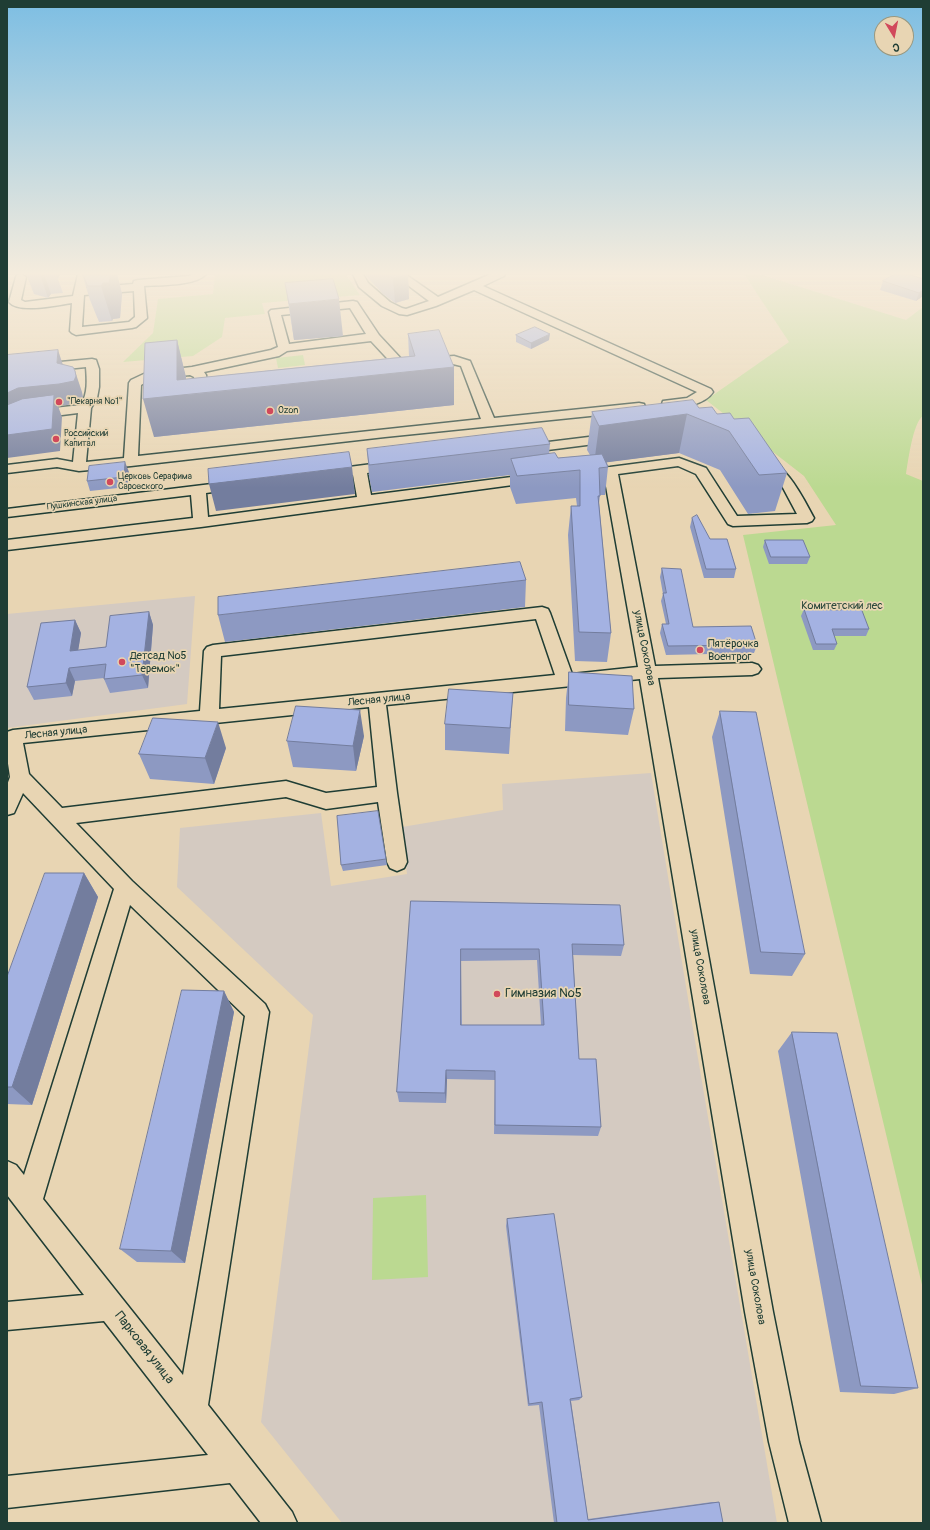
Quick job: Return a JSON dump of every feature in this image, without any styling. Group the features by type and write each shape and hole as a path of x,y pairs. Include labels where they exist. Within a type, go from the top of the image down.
{"street":[{"path":"131,462 135,383 148,376 192,371 275,353 284,348 305,345"},
{"path":"380,345 400,372 414,363 454,360 466,364 489,422"},
{"path":"7,469 57,462 79,467 131,462 390,449 489,422 690,402 707,392 605,345"},
{"path":"7,371 92,363 94,375 90,402 84,408 28,415 7,424"},
{"path":"192,371 200,375 204,402 210,410 218,409"},
{"path":"79,467 84,408"},
{"path":"565,474 573,458 628,436"},
{"path":"390,449 410,463"},
{"path":"313,476 359,470 390,449"},
{"path":"512,451 573,458 610,471 679,462 701,471 733,521 806,518 787,482 754,454"},
{"path":"359,470 366,500"},
{"name":"улица Соколова","path":"610,471 648,672 759,1312 784,1442 805,1523"},
{"path":"7,546 550,476"},
{"name":"Пушкинская улица","path":"7,513 252,483"},
{"path":"198,489 201,522"},
{"path":"209,717 213,651 542,613 565,680"},
{"name":"Лесная улица","path":"10,739 648,672 752,669"},
{"path":"377,701 387,793 397,862"},
{"path":"10,739 20,777 125,886 257,1012 192,1410"},
{"path":"7,807 20,777"},
{"path":"58,817 286,789 326,801 387,793"},
{"path":"29,1202 125,886"},
{"name":"Парковая улица","path":"7,1174 281,1523"},
{"path":"7,1316 111,1306"},
{"path":"7,1492 237,1467"}],"shaded area":[{"path":"195,596 187,704 7,728 7,614"},
{"path":"651,773 777,1523 342,1523 261,1422 313,1015 177,887 180,828 321,813 331,886 407,874 402,827 503,810 502,784"}],"green space":[{"path":"140,345 209,345 193,356 123,362"},
{"name":"Комитетский лес","path":"784,345 923,345 923,416 916,426 906,474 923,481 923,1289 743,535 836,525 804,476 706,400"},
{"path":"303,355 305,365 278,368 276,358"},
{"path":"426,1195 428,1277 372,1280 373,1198"}],"building":[{"path":"145,345 177,345 177,380 415,356 412,345 445,345 454,367 143,399"},
{"path":"58,350 57,363 73,367 76,376 74,381 18,388 7,393 7,355"},
{"path":"54,395 52,429 7,435 7,405 22,399"},
{"path":"693,400 699,408 712,407 717,414 730,413 734,419 749,418 787,473 759,475 729,431 687,414 599,426 592,412"},
{"path":"542,428 550,444 369,465 367,449"},
{"path":"349,452 352,467 209,484 208,469"},
{"path":"555,453 558,458 602,454 608,467 599,468 600,496 598,496 611,633 579,632 571,506 580,506 580,470 517,476 511,459"},
{"path":"125,462 124,477 87,481 89,466"},
{"path":"697,515 710,539 727,539 736,569 706,569 692,518"},
{"path":"765,540 803,540 810,557 771,557"},
{"path":"520,562 526,580 218,615 218,597"},
{"path":"662,568 681,569 693,627 751,626 757,645 668,646 662,624 669,624 663,593 666,593"},
{"path":"841,607 861,608 869,629 832,629 837,644 816,644 804,609 841,610"},
{"name":"Детсад №5 \"Теремок\"","path":"149,612 142,675 104,679 106,664 69,668 66,683 27,687 41,623 75,620 70,651 106,647 110,616"},
{"path":"569,672 632,676 634,709 569,705"},
{"path":"449,689 513,693 510,728 445,724"},
{"path":"296,706 360,710 353,746 287,741"},
{"path":"720,711 756,712 805,954 761,952"},
{"path":"153,718 218,722 205,758 139,754"},
{"path":"378,811 386,859 341,865 337,816"},
{"path":"45,873 84,873 12,1087 7,1087 7,977"},
{"path":"411,901 620,905 624,945 572,944 579,1059 596,1059 601,1127 495,1125 495,1071 446,1070 445,1093 397,1092","holes":["461,949 539,949 544,1025 461,1025"]},
{"path":"182,990 224,991 171,1251 120,1249"},
{"path":"792,1032 837,1033 918,1388 861,1386"},
{"path":"554,1214 582,1397 570,1399 588,1520 719,1502 723,1523 557,1523 542,1402 529,1404 507,1219"}],"place":[{"name":"\"Пекарня №1\"","path":"59,402"},
{"name":"Ozon","path":"270,411"},
{"name":"Российский Капитал","path":"56,439"},
{"name":"Церковь Серафима Саровского","path":"110,482"},
{"name":"Пятёрочка Воентрог","path":"700,650"},
{"name":"Детсад №5 \"Теремок\"","path":"122,662"},
{"name":"Гимназия №5","path":"497,994"}]}
